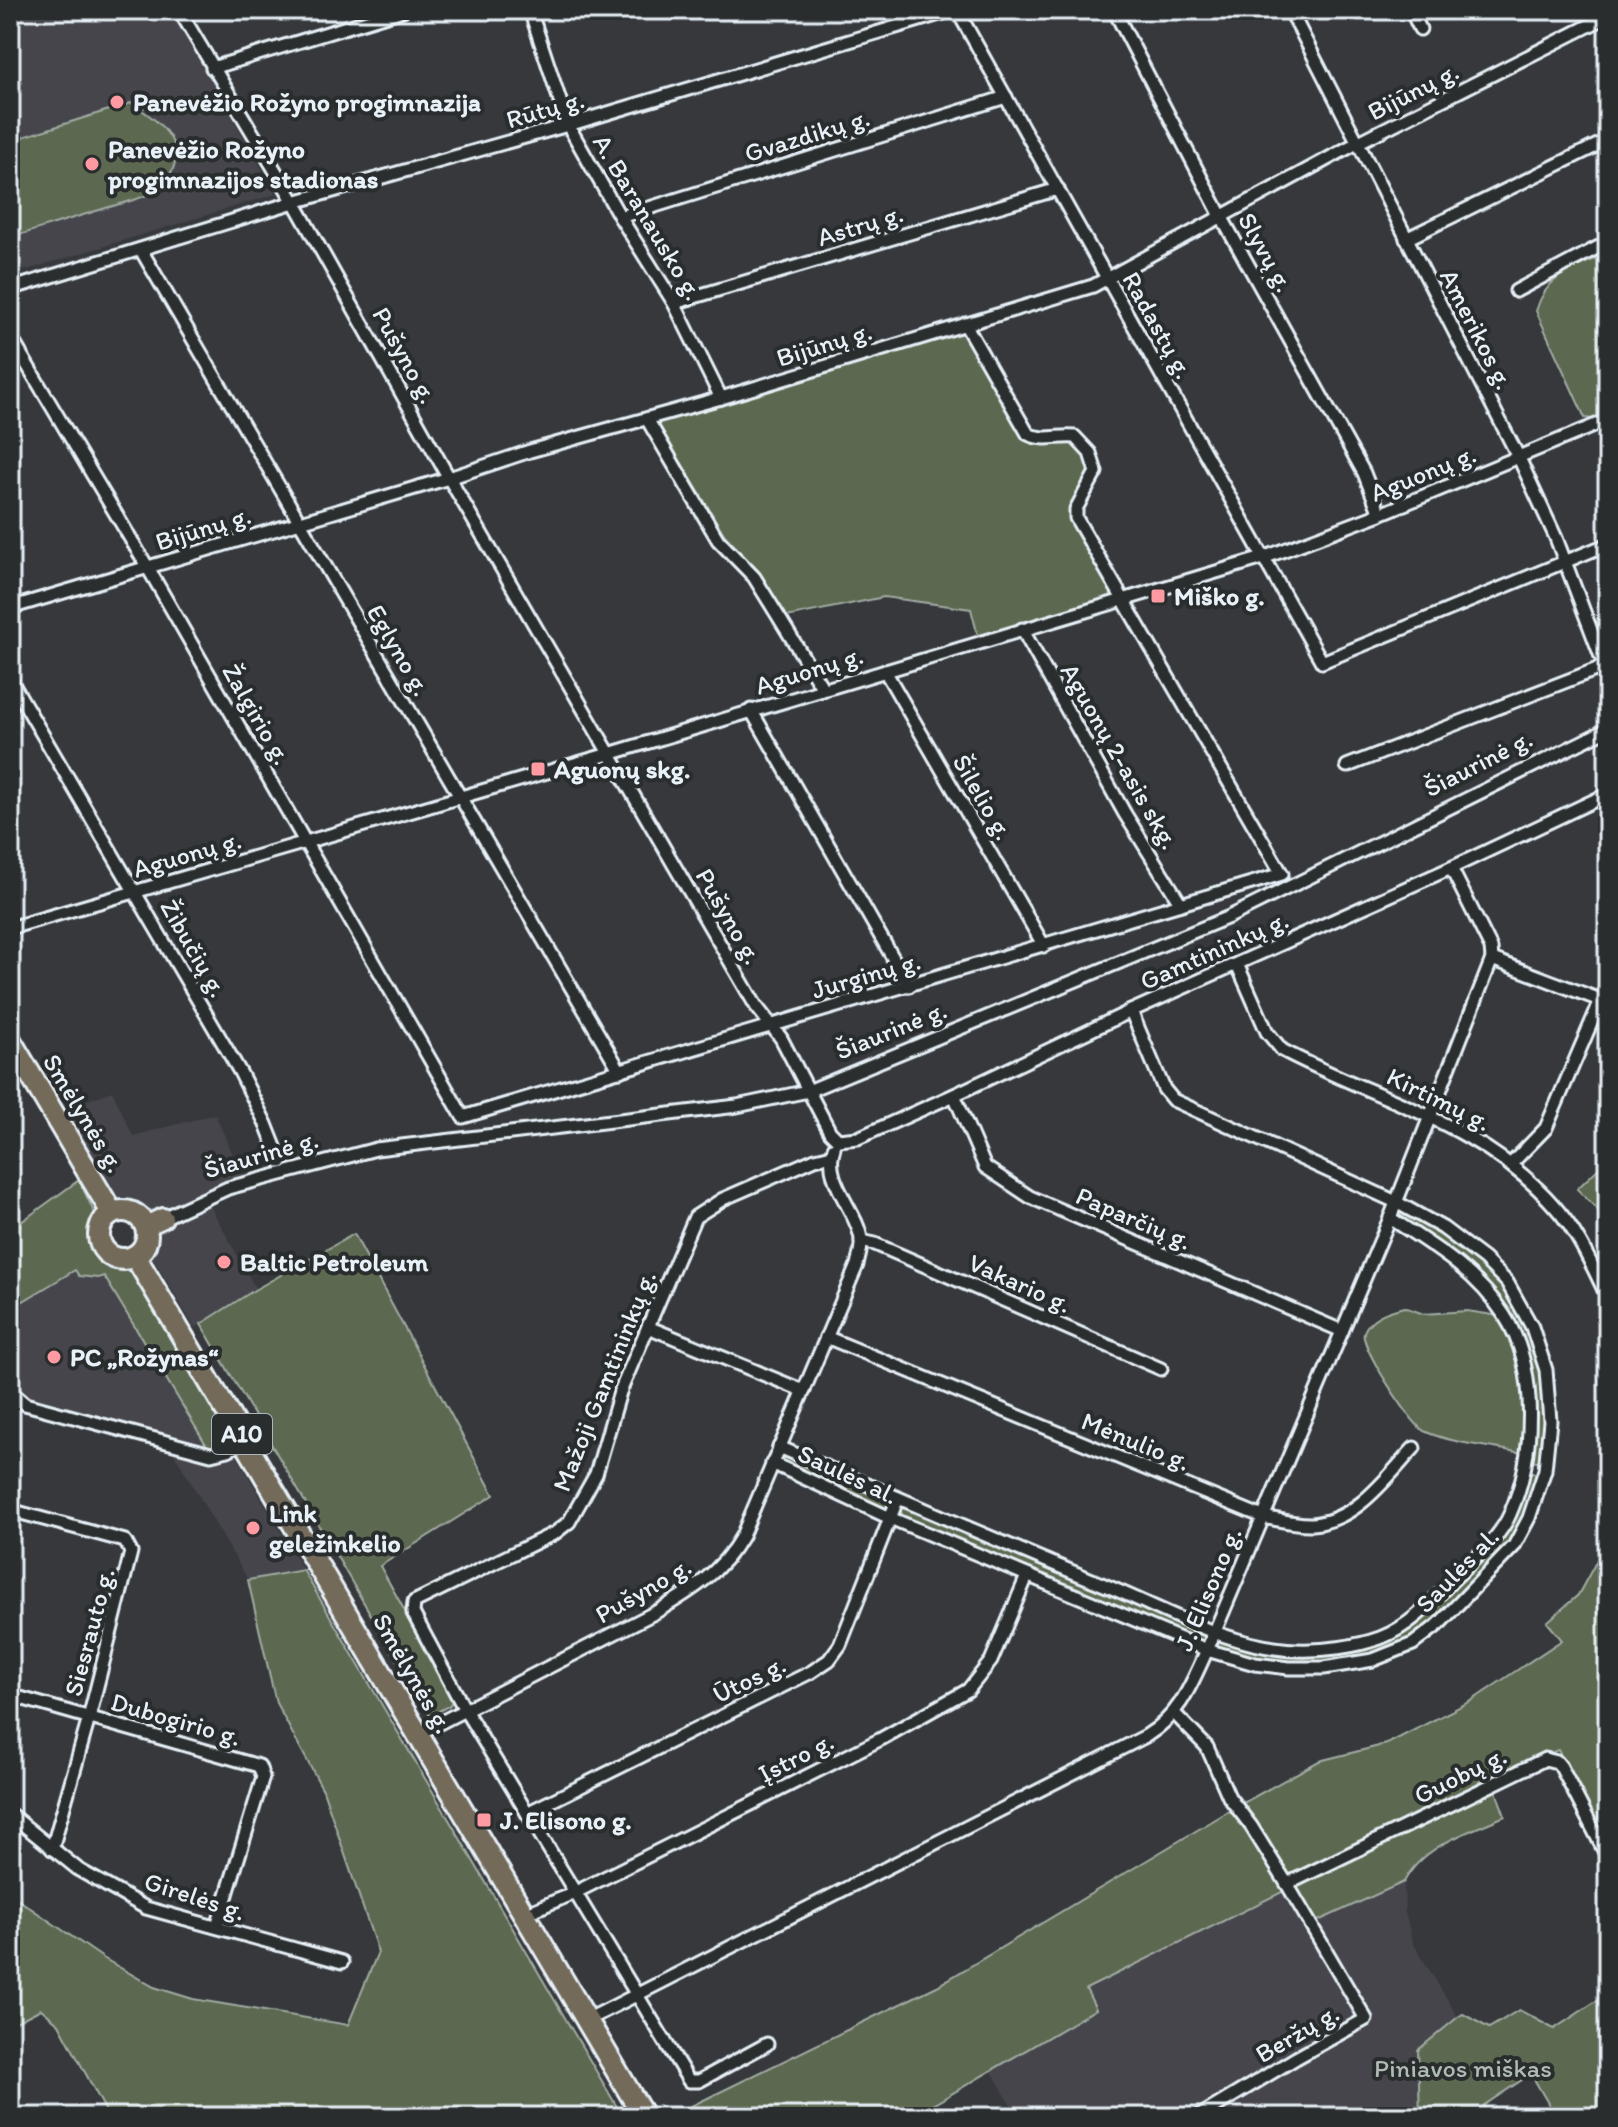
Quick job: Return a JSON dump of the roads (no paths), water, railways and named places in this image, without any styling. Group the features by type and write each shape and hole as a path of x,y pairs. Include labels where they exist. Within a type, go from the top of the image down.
{"highway":[{"name":"Smėlynės g.","path":"10,1040 112,1213"},
{"path":"132,1212 154,1222 146,1243 135,1256 124,1259 113,1256 101,1244 101,1226 112,1213 132,1212"},
{"name":"Smėlynės g.","path":"135,1256 644,2117"}],"street":[{"name":"Pušyno g.","path":"179,10 294,202 609,754 756,1006 781,1038 830,1132 838,1140"},
{"path":"212,68 403,10"},
{"name":"A. Baranausko g.","path":"530,10 568,125 674,303 721,398"},
{"name":"Rūtų g.","path":"10,289 294,202 568,125 955,10"},
{"name":"Radastų g.","path":"955,10 1322,662 1565,562"},
{"name":"Slyvų g.","path":"1114,10 1222,218 1364,473 1380,514"},
{"name":"Amerikos g.","path":"1290,10 1519,458 1607,668"},
{"path":"1411,10 1420,29"},
{"name":"Bijūnų g.","path":"10,608 449,478 530,451 721,398 1073,293 1107,280 1357,143 1608,16"},
{"name":"Gvazdikų g.","path":"620,217 1006,97"},
{"path":"1406,239 1608,140"},
{"name":"Astrų g.","path":"674,303 1058,189"},
{"path":"1516,291 1608,242"},
{"name":"Eglyno g.","path":"141,250 620,1071"},
{"path":"965,324 1028,434 1043,439 1075,437 1090,453 1096,472 1076,509 1076,518 1124,599"},
{"name":"Žalgirio g.","path":"10,336 148,568 463,1117"},
{"path":"647,419 718,540 754,577 823,689"},
{"name":"Aguonų g.","path":"10,928 609,754 1263,558 1380,514 1608,420"},
{"path":"1565,562 1608,544"},
{"name":"Jurginų g.","path":"463,1117 1282,874 1124,599"},
{"name":"Aguonų 2-asis skg.","path":"1022,629 1125,814 1181,904"},
{"path":"1347,766 1607,668"},
{"name":"Šilelio g.","path":"885,671 1044,946"},
{"name":"Žibučių g.","path":"10,679 240,1072 281,1162"},
{"path":"751,710 909,986"},
{"name":"Šiaurinė g.","path":"154,1222 228,1188 376,1149 737,1106 808,1091 1229,917 1608,729"},
{"name":"Gamtininkų g.","path":"838,1140 858,1138 954,1095 1608,794"},
{"path":"1451,868 1491,948 1492,959 1604,1001 1546,1128 1511,1164"},
{"name":"J. Elisono g.","path":"587,2020 1146,1736 1174,1713 1188,1693 1207,1650 1390,1218 1492,959"},
{"name":"Kirtimų g.","path":"1237,964 1267,1032 1282,1050 1430,1116 1511,1164 1558,1210 1583,1247 1608,1298"},
{"name":"Saulės al.","path":"772,1463 890,1518 1207,1650 1255,1664 1289,1668 1324,1668 1373,1660 1413,1644 1439,1624 1514,1546 1529,1518 1545,1470 1550,1421 1546,1370 1532,1327 1507,1282 1484,1259 1443,1228 1396,1202 1173,1100 1164,1089 1131,1011"},
{"name":"Paparčių g.","path":"954,1095 985,1167 1030,1197 1342,1331"},
{"path":"838,1140 832,1155 836,1183 861,1241"},
{"name":"Mažoji Gamtininkų g.","path":"767,2044 699,2081 689,2081 465,1710 413,1613 414,1602 555,1533 569,1522 596,1474 620,1392 695,1217 723,1199 815,1159 832,1155"},
{"name":"Saulės al.","path":"779,1447 1247,1643 1297,1650 1380,1638 1405,1625 1430,1604 1497,1533 1510,1515 1530,1437 1527,1371 1506,1317 1478,1281 1390,1218"},
{"name":"Pušyno g.","path":"418,1734 656,1612 705,1581 727,1560 742,1536 857,1265 861,1241"},
{"name":"Vakario g.","path":"861,1241 875,1244 1161,1369"},
{"path":"648,1327 804,1391"},
{"name":"Mėnulio g.","path":"826,1337 1263,1517 1312,1524 1340,1516 1360,1503 1414,1448"},
{"path":"10,1391 25,1404 211,1454 246,1441"},
{"path":"1525,1465 1545,1470"},
{"name":"Ūtos g.","path":"527,1813 811,1672 829,1660 840,1645 898,1498"},
{"name":"Siesrauto g.","path":"10,1510 125,1541 131,1552 52,1849"},
{"name":"Įstro g.","path":"525,1914 574,1893 881,1739 968,1690 991,1661 1027,1576"},
{"name":"Dubogirio g.","path":"10,1695 259,1766 263,1777 217,1927"},
{"path":"1174,1713 1207,1747 1229,1797 1287,1884"},
{"name":"Guobų g.","path":"1287,1884 1545,1759 1557,1762 1561,1767 1608,1858"},
{"name":"Girelės g.","path":"10,1814 79,1870 146,1908 342,1962"},
{"name":"Beržų g.","path":"1198,2117 1366,2019 1287,1884"}],"place":[{"name":"Panevėžio Rožyno progimnazija","path":"117,102"},
{"name":"Panevėžio Rožyno progimnazijos stadionas","path":"92,164"},
{"name":"Miško g.","path":"1158,596"},
{"name":"Aguonų skg.","path":"538,769"},
{"name":"Baltic Petroleum","path":"224,1262"},
{"name":"PC „Rožynas“","path":"54,1357"},
{"name":"Link geležinkelio","path":"253,1528"},
{"name":"J. Elisono g.","path":"484,1820"}],"park label":[{"name":"Piniavos miškas","path":"1463,2068"}]}
